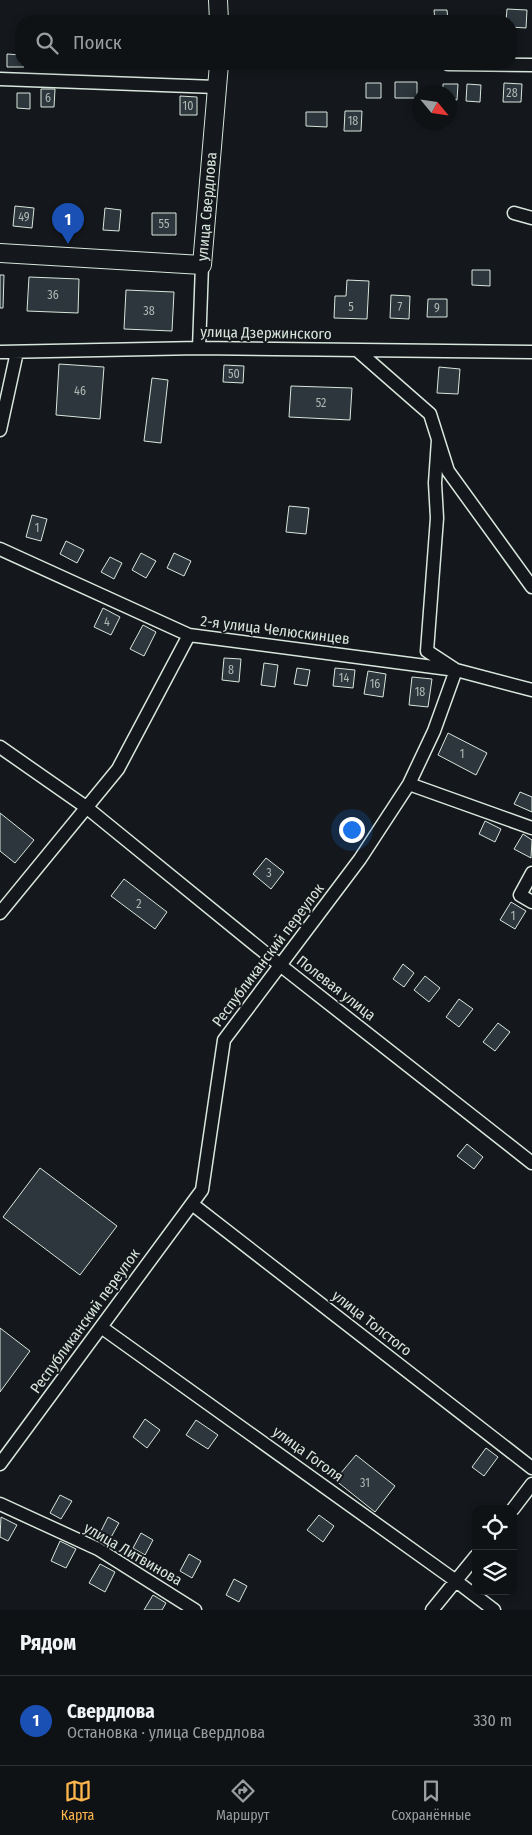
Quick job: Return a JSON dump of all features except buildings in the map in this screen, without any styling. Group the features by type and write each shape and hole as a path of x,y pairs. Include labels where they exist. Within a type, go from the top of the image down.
{"street":[{"path":"218,0 219,15"},
{"path":"517,65 532,65"},
{"name":"улица Свердлова","path":"0,253 202,265 218,70"},
{"path":"0,79 216,87"},
{"path":"514,213 532,218"},
{"path":"199,348 202,265"},
{"name":"улица Дзержинского","path":"0,352 199,348 532,352"},
{"path":"358,351 430,414 448,471 532,586"},
{"path":"0,430 17,352"},
{"path":"438,440 435,484 437,518 427,651 456,670"},
{"name":"2-я улица Челюскинцев","path":"0,550 189,635 456,670 532,690"},
{"path":"0,913 118,769 189,635"},
{"name":"Республиканский переулок","path":"0,1464 202,1190 224,1040 360,859 409,784 434,731 456,670"},
{"name":"Полевая улица","path":"0,747 86,807 280,965 532,1164"},
{"path":"409,784 532,828"},
{"path":"532,873 520,895 532,902"},
{"name":"улица Толстого","path":"192,1204 532,1468"},
{"name":"улица Гоголя","path":"101,1327 494,1610"},
{"path":"516,1505 532,1484"},
{"name":"улица Литвинова","path":"0,1504 98,1549 194,1610"},
{"path":"432,1610 472,1561"}],"place":[{"name":"Свердлова","path":"68,244"}]}
